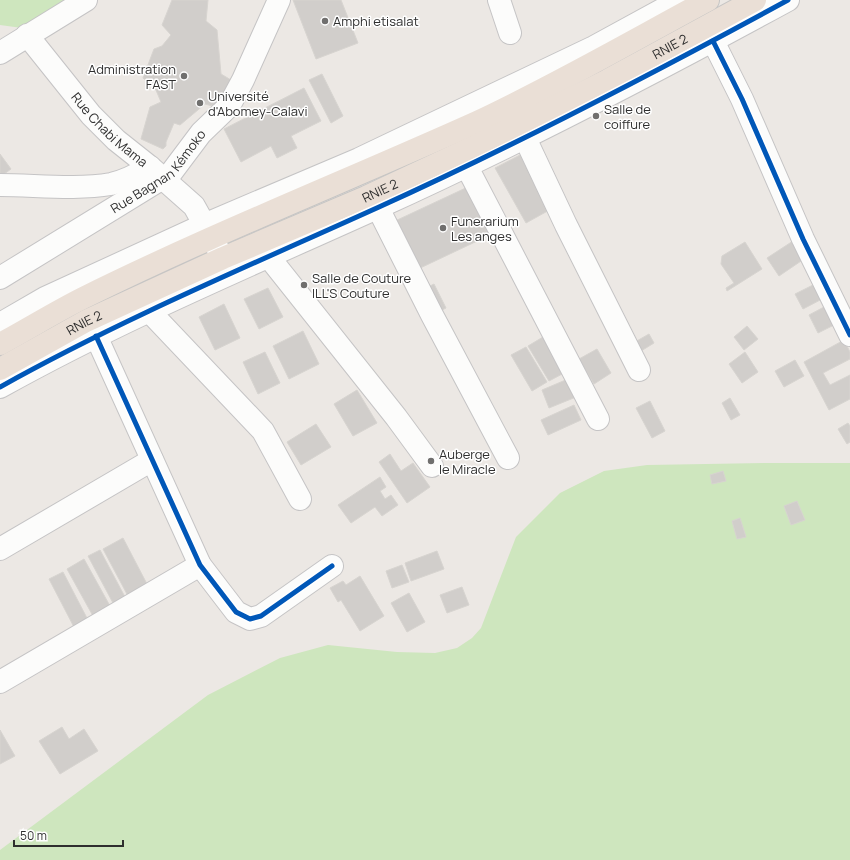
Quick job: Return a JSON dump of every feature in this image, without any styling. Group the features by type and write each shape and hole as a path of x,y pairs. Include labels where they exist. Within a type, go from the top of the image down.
{"highway":[{"name":"RNIE 2","path":"0,344 82,298 209,231 350,179 480,120 538,92 708,0"},
{"name":"RNIE 2","path":"0,369 86,321 223,258 366,197 486,141 608,80 755,0"}],"street":[{"path":"0,53 86,0"},
{"name":"Rue Bagnan Kémoko","path":"0,278 156,173 171,173 202,133 229,106 244,80 279,0"},
{"path":"500,0 510,33"},
{"path":"0,324 45,298 209,231 594,47 680,0"},
{"path":"0,387 96,336 268,256 378,208 525,138 713,41 788,0"},
{"name":"Rue Chabi Mama","path":"27,35 91,115 116,140 194,206 223,258"},
{"path":"713,41 742,99 803,238 850,335"},
{"path":"525,138 566,225 639,370"},
{"path":"467,166 598,419"},
{"path":"0,185 81,186 111,184 133,177 156,173"},
{"path":"378,208 432,315 508,458"},
{"path":"268,256 396,417 432,466"},
{"path":"150,312 263,432 300,499"},
{"path":"96,336 200,565 236,612 250,619 261,616 332,566"},
{"path":"0,549 152,460"},
{"path":"0,682 200,565"}],"green space":[{"path":"0,0 77,0 22,28 0,25"},
{"path":"850,463 850,860 0,860 0,850 208,695 280,658 328,645 397,652 435,653 457,648 472,638 481,628 516,537 560,493 604,471 647,465"}],"building":[{"name":"Administration FAST","path":"172,0 208,0 206,21 217,30 221,74 231,80 216,107 205,104 180,125 174,123 166,142 166,146 163,149 141,139 150,107 161,102 153,83 148,82 143,78 154,49 162,46 171,35 162,25"},
{"name":"Amphi etisalat","path":"293,0 341,0 358,43 316,59"},
{"path":"322,74 343,116 331,123 309,80"},
{"path":"304,88 321,121 291,136 297,148 277,158 271,146 241,162 224,129"},
{"path":"0,154 11,169 0,177"},
{"path":"522,154 553,208 526,223 495,168"},
{"name":"Funerarium Les anges","path":"470,186 492,234 416,270 393,222"},
{"path":"793,241 804,259 779,276 767,258"},
{"path":"745,242 762,269 727,291 726,288 734,283 721,264 722,256"},
{"path":"434,284 446,308 434,314 422,290"},
{"path":"815,284 822,299 803,309 795,294"},
{"path":"268,288 283,317 259,329 244,299"},
{"path":"224,304 240,338 215,350 199,317"},
{"path":"824,307 834,325 818,333 809,315"},
{"path":"747,326 758,339 744,350 734,337"},
{"path":"303,331 319,364 289,379 273,346"},
{"path":"649,334 654,343 641,351 635,342"},
{"path":"543,337 564,373 549,381 528,346"},
{"path":"844,340 850,352 850,359 823,373 830,385 850,375 850,399 829,410 804,362"},
{"path":"526,347 547,382 532,391 511,355"},
{"path":"597,349 611,373 594,384 579,359"},
{"path":"265,352 280,383 258,394 243,362"},
{"path":"745,352 758,372 742,383 729,364"},
{"path":"795,360 804,376 784,387 775,371"},
{"path":"568,379 576,397 549,408 542,390"},
{"path":"357,390 377,423 353,436 334,404"},
{"path":"730,398 740,415 731,420 722,403"},
{"path":"650,401 665,431 652,438 636,408"},
{"path":"574,405 581,420 548,435 541,420"},
{"path":"848,423 850,426 850,442 847,444 838,429"},
{"path":"316,424 331,447 301,465 287,442"},
{"path":"390,454 401,471 413,463 430,487 407,503 379,462"},
{"path":"723,471 726,481 712,484 710,475"},
{"path":"380,477 386,487 380,491 385,499 391,495 398,505 382,516 375,507 351,523 338,505"},
{"path":"797,501 805,520 791,525 784,506"},
{"path":"740,518 746,537 737,539 732,521"},
{"path":"123,538 148,586 128,596 103,549"},
{"path":"100,550 125,597 113,603 88,556"},
{"path":"437,551 444,569 411,581 405,563"},
{"path":"84,559 110,606 93,616 67,569"},
{"path":"402,565 409,582 392,588 386,571"},
{"path":"63,572 89,622 75,629 49,579"},
{"path":"360,576 384,616 360,631 341,600 338,602 330,588 343,581 346,585"},
{"path":"462,587 469,605 447,613 440,595"},
{"path":"409,593 425,622 407,632 391,603"},
{"path":"62,727 69,739 84,729 98,751 60,774 39,741"},
{"path":"0,730 15,756 0,764"}],"cycle path":[{"path":"0,387 140,315 431,183 534,133 636,81 788,0"},
{"path":"713,41 742,99 803,239 850,335"},
{"path":"96,336 200,565 236,612 250,619 261,616 332,566"}],"place":[{"name":"Amphi etisalat","path":"325,21"},
{"name":"Administration FAST","path":"184,76"},
{"name":"Université d'Abomey-Calavi","path":"200,103"},
{"name":"Salle de coiffure","path":"596,116"},
{"name":"Funerarium Les anges","path":"443,228"},
{"name":"Salle de Couture ILL'S Couture","path":"304,285"},
{"name":"Auberge le Miracle","path":"431,461"}]}
